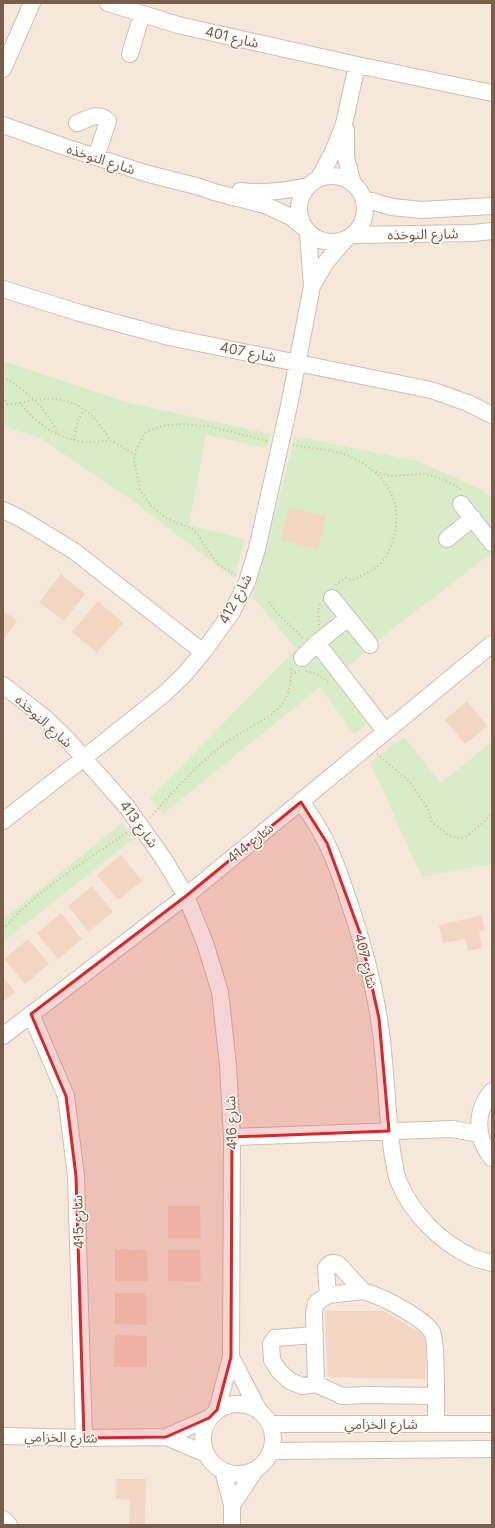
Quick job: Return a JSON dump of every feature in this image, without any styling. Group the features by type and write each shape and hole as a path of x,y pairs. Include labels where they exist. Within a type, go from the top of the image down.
{"street":[{"path":"3,69 32,3"},
{"name":"شارع 401","path":"108,3 178,25 357,65 492,93"},
{"path":"130,54 142,14"},
{"path":"314,182 337,176 346,179 358,188 364,199 365,215 362,222 348,238 329,243 314,238 300,222 298,209 301,196 314,182 339,138 348,108 357,65"},
{"path":"348,108 345,145 353,184"},
{"path":"77,123 96,115 118,124 101,159"},
{"name":"شارع النوخذه","path":"3,125 145,173 266,205 291,217 306,230"},
{"name":"شارع النوخذه","path":"200,187 257,193 288,190 314,182"},
{"name":"شارع النوخذه","path":"364,199 392,207 421,210 492,206"},
{"name":"شارع 412","path":"3,821 164,694 184,675 232,612 247,582 258,550 298,362 312,286 306,230"},
{"name":"شارع النوخذه","path":"348,238 492,231"},
{"name":"شارع 412","path":"312,286 326,262 348,238"},
{"name":"شارع 407","path":"3,289 80,313 168,336 431,390 468,403 492,415"},
{"path":"464,499 473,518 492,543"},
{"path":"3,510 20,518 74,551 203,652"},
{"path":"447,539 473,518"},
{"path":"332,598 370,645"},
{"path":"302,658 310,640 348,618"},
{"path":"310,640 385,731"},
{"name":"شارع 414","path":"3,1036 186,896 301,802 368,744 492,644"},
{"name":"شارع النوخذه","path":"3,685 44,717 84,758"},
{"name":"شارع 413","path":"84,758 127,807 163,858 186,896"},
{"name":"شارع 407","path":"301,802 319,826 327,843 360,933 380,1018 389,1132 398,1179 405,1195 417,1213 431,1229 446,1241 472,1257 492,1263"},
{"name":"شارع 416","path":"186,896 205,943 220,992 228,1065 232,1137 231,1357 213,1414"},
{"name":"شارع 415","path":"30,1014 66,1096 69,1118 76,1176 84,1438"},
{"path":"492,1091 487,1097 481,1111 479,1122 480,1134 486,1150 492,1158"},
{"path":"452,1130 481,1111"},
{"path":"232,1137 452,1130 480,1134"},
{"path":"328,1295 326,1268 328,1264 333,1263 338,1264 363,1291"},
{"path":"316,1384 314,1313 316,1303 328,1295 363,1291 376,1295 419,1319 432,1332 436,1424"},
{"path":"315,1335 275,1338 271,1344 272,1360 279,1371 290,1381 302,1386 316,1384 342,1396 435,1396"},
{"name":"شارع 416","path":"231,1357 258,1409"},
{"path":"237,1403 248,1404 258,1409 270,1424 273,1438 271,1452 265,1462 256,1469 246,1473 234,1474 224,1471 211,1462 206,1454 203,1444 203,1435 205,1426 213,1414 226,1405 237,1403"},
{"name":"شارع الخزامي","path":"166,1437 213,1414"},
{"name":"شارع الخزامي","path":"270,1424 492,1424"},
{"name":"شارع الخزامي","path":"3,1436 84,1438 166,1437 206,1454"},
{"name":"شارع الخزامي","path":"271,1452 490,1450"},
{"path":"232,1506 256,1469"},
{"path":"224,1471 232,1506 232,1525"},
{"path":"3,1519 9,1525"}],"path":[{"path":"3,377 18,386 34,400 52,421 58,435"},
{"path":"3,397 8,405"},
{"path":"3,405 52,398 69,402 84,410 96,419 110,441 135,455"},
{"path":"20,403 39,424 58,435 86,442 110,441"},
{"path":"74,440 76,426 84,410"},
{"path":"375,472 390,476 422,474 434,476 455,485 464,499"},
{"path":"269,602 278,614 310,640"},
{"path":"291,674 298,671 308,671 318,674 328,682"},
{"path":"368,744 382,759 401,773 410,782 428,809 432,822 447,834 461,838 467,836 492,813"},
{"path":"3,929 24,907 78,864 140,825"}],"highlighted area":[{"path":"301,802 327,843 360,933 379,1018 389,1131 232,1137 231,1357 217,1410 209,1418 166,1437 84,1438 76,1176 66,1096 31,1014 186,896"}],"shaded area":[{"path":"3,3 492,3 492,1525 3,1525"}],"green space":[{"path":"3,361 129,403 271,434 267,448 206,435 189,525 245,539 234,578 134,502 42,439 3,426"},
{"path":"295,436 418,461 480,489 492,498 492,553 397,625 347,667 383,711 354,734 320,687 163,814 150,798 296,649 253,597"},
{"path":"404,737 441,783 492,742 492,864 422,877 370,762"},
{"path":"122,823 133,839 3,942 3,919"}],"building":[{"path":"289,507 326,516 318,549 281,540"},
{"path":"61,574 85,594 64,621 39,602"},
{"path":"98,601 123,623 97,653 72,632"},
{"path":"3,611 17,620 3,641"},
{"path":"467,701 487,726 465,744 445,720"},
{"path":"121,855 142,881 118,900 97,875"},
{"path":"92,886 113,912 89,932 68,906"},
{"path":"61,913 82,939 58,959 37,933"},
{"path":"482,915 485,930 479,931 482,948 468,951 465,939 443,943 439,925"},
{"path":"28,939 49,964 25,984 4,959"},
{"path":"3,977 15,992 3,1002"},
{"path":"168,1206 200,1206 201,1238 168,1238"},
{"path":"115,1249 147,1250 148,1281 115,1281"},
{"path":"168,1250 200,1250 201,1282 168,1281"},
{"path":"115,1293 146,1293 147,1325 115,1324"},
{"path":"325,1311 384,1311 427,1337 425,1379 328,1377"},
{"path":"115,1335 147,1336 147,1367 114,1367"},
{"path":"116,1479 146,1479 145,1525 129,1525 130,1500 116,1499"}]}
